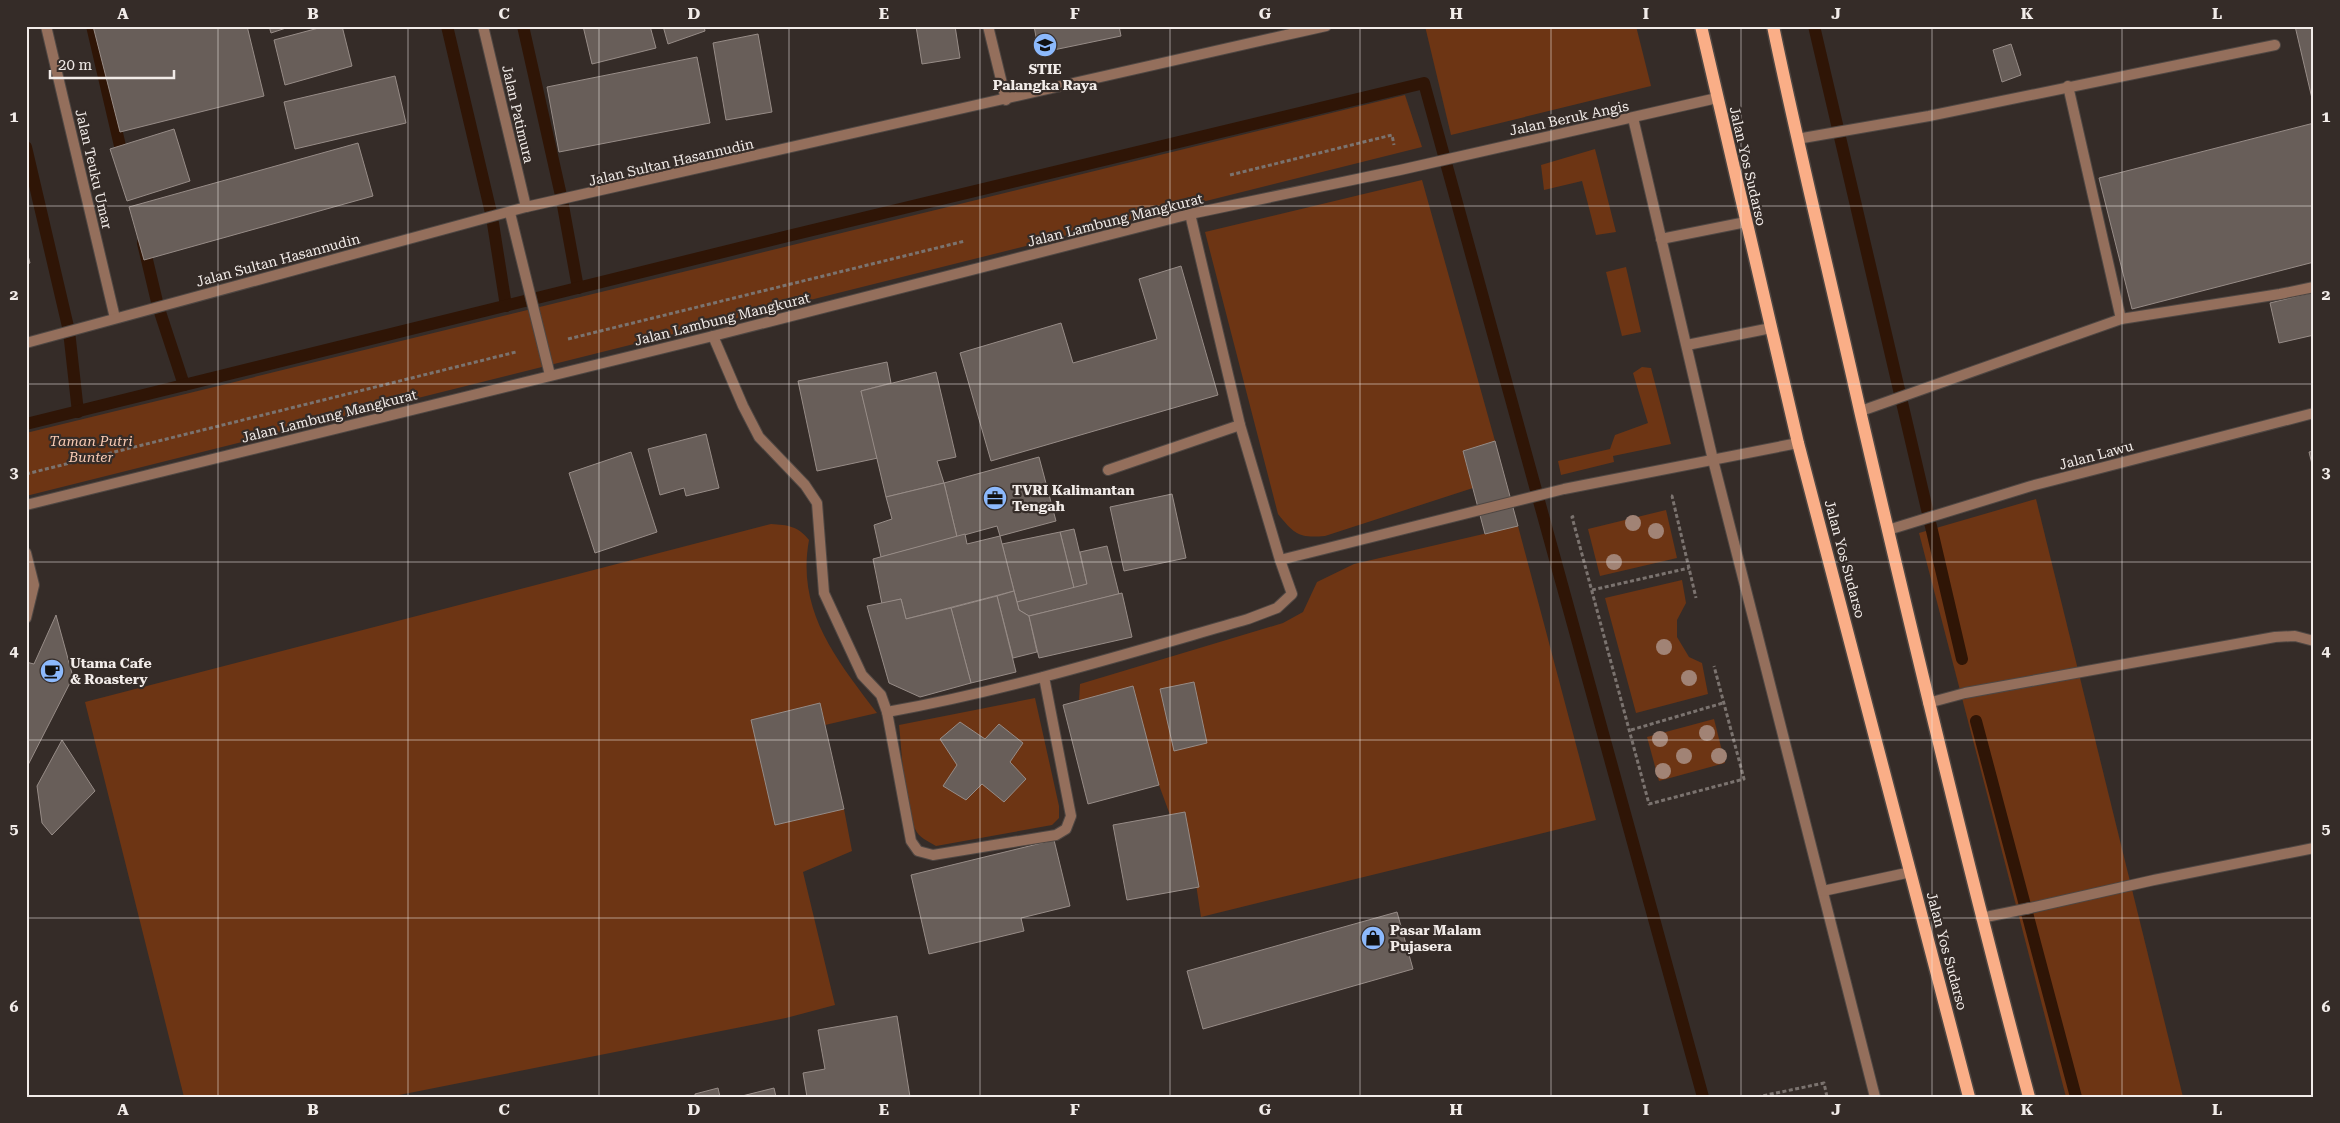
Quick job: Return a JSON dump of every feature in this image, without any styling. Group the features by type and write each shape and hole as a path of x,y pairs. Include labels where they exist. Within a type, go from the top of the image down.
{"main road":[{"name":"Jalan Yos Sudarso","path":"1701,26 1798,442 1969,1097"},
{"path":"1773,26 1797,139 1928,703 1981,918 2029,1097"}],"street":[{"name":"Jalan Teuku Umar","path":"46,26 115,318"},
{"name":"Jalan Patimura","path":"484,26 526,207"},
{"path":"988,26 1006,100"},
{"name":"Jalan Sultan Hasannudin","path":"26,343 510,213 526,207 1006,100 1326,26"},
{"path":"1797,139 1929,116 2275,45"},
{"path":"2068,86 2121,318"},
{"name":"Jalan Beruk Angis","path":"1426,163 1717,98"},
{"path":"1633,118 1713,460 1875,1097"},
{"name":"Jalan Lambung Mangkurat","path":"26,505 713,336 1190,214 1426,163"},
{"path":"510,213 541,346 550,375"},
{"path":"887,712 975,695 1248,619 1277,608 1292,594 1280,560 1240,424 1190,214"},
{"path":"1662,239 1746,222"},
{"path":"1861,411 2121,318 2280,294 2314,287"},
{"path":"1686,345 1771,328"},
{"path":"713,336 743,406 760,437 805,485 817,503 824,593 862,676 881,695 887,712 911,841 918,851 933,855 1056,835 1066,829 1071,816 1044,677"},
{"name":"Jalan Lawu","path":"1888,530 2031,486 2314,413"},
{"path":"1108,470 1240,424"},
{"path":"1280,560 1555,491 1798,442"},
{"path":"26,553 34,585 26,618"},
{"path":"1928,703 1965,693 2276,636 2295,636 2314,641"},
{"path":"1981,918 2154,880 2314,848"},
{"path":"1822,891 1911,872"}],"path":[{"path":"1228,176 1392,135 1400,170"},
{"path":"26,474 967,240"},
{"path":"1663,498 1672,496 1696,598"},
{"path":"1581,515 1572,517 1631,730 1649,804 1744,779 1714,666"},
{"path":"1592,590 1689,568"},
{"path":"1631,730 1723,703"},
{"path":"1757,1097 1824,1083 1827,1097"}],"green space":[{"path":"1425,26 1636,26 1651,86 1451,135"},
{"name":"Taman Putri Bunter","path":"1405,95 1422,147 26,496 26,433"},
{"path":"1595,149 1616,232 1596,235 1582,181 1544,190 1541,165"},
{"path":"1422,180 1495,441 1463,451 1473,488 1325,536 1298,534 1278,514 1205,232"},
{"path":"1626,267 1641,332 1622,336 1606,272"},
{"path":"1642,367 1651,368 1671,444 1613,456 1614,462 1561,475 1558,461 1610,449 1615,435 1648,423 1633,373"},
{"path":"2036,499 2183,1097 2066,1097 1919,533"},
{"path":"1666,510 1677,558 1600,576 1588,529"},
{"path":"771,524 797,529 809,540 807,566 809,590 814,612 834,654 877,713 825,725 820,703 751,720 775,825 844,809 852,851 803,872 835,1005 786,1018 389,1097 184,1097 85,702"},
{"path":"1518,526 1596,820 1201,917 1185,812 1170,815 1159,785 1133,687 1079,701 1080,684 1283,623 1303,612 1317,582 1354,564"},
{"path":"1682,580 1686,603 1677,620 1677,637 1689,657 1702,663 1708,694 1636,713 1605,598"},
{"path":"1035,698 1059,806 1059,818 1052,825 936,846 921,837 915,829 908,807 899,725"},
{"path":"1714,719 1725,763 1659,781 1647,737"}],"building":[{"path":"93,26 247,26 264,96 120,132"},
{"path":"269,26 292,26 271,33"},
{"path":"326,26 342,26 352,66 285,85 274,40"},
{"path":"583,26 650,26 656,48 592,64"},
{"path":"663,26 704,26 705,31 668,44"},
{"path":"916,26 955,26 960,58 922,64"},
{"path":"1034,26 1119,26 1121,36 1039,53"},
{"path":"2295,26 2314,26 2314,107"},
{"path":"758,34 772,112 726,120 713,43"},
{"path":"2011,44 2021,75 2002,82 1993,50"},
{"path":"697,57 710,123 559,152 547,87"},
{"path":"395,76 406,123 295,149 284,102"},
{"path":"2314,123 2314,262 2132,309 2099,178"},
{"path":"174,129 190,181 127,201 110,149"},
{"path":"358,143 373,196 144,260 129,207"},
{"path":"26,248 30,263 26,264"},
{"path":"1181,266 1218,395 991,461 960,353 1061,323 1073,363 1157,339 1139,279"},
{"path":"2314,292 2314,335 2279,343 2270,303"},
{"path":"887,362 891,383 861,391 878,458 817,471 798,381"},
{"path":"936,372 956,457 937,461 944,483 886,497 861,391"},
{"path":"706,434 719,488 686,496 684,488 660,495 648,449"},
{"path":"1495,441 1518,526 1485,534 1463,451"},
{"path":"2314,451 2314,472 2309,452"},
{"path":"631,452 657,532 595,553 569,473"},
{"path":"1039,457 1056,521 1000,536 997,526 957,537 944,483"},
{"path":"944,483 957,537 881,557 874,525 892,519 886,497"},
{"path":"1172,494 1186,558 1124,571 1110,507"},
{"path":"1074,529 1087,584 1074,588 1060,532"},
{"path":"1060,532 1074,588 1017,602 1002,544"},
{"path":"965,534 967,544 1000,536 1014,591 906,619 901,599 882,604 873,559"},
{"path":"1107,546 1119,594 1029,616 1019,610 1017,602 1087,584 1080,552"},
{"path":"1014,591 1019,610 1029,616 1037,652 1013,658 997,596"},
{"path":"1122,593 1132,637 1039,658 1029,616"},
{"path":"997,596 1016,672 971,683 951,608"},
{"path":"901,599 906,619 951,608 971,683 920,697 889,683 867,606"},
{"path":"56,615 73,677 26,769 26,662 34,664"},
{"path":"1194,682 1207,743 1174,751 1160,689"},
{"path":"1133,686 1159,785 1088,804 1063,705"},
{"path":"820,703 844,809 775,825 751,720"},
{"path":"960,722 985,739 999,724 1023,743 1010,762 1026,779 1004,802 982,784 966,800 943,786 957,765 940,739"},
{"path":"62,740 95,791 52,835 42,823 37,786"},
{"path":"1185,812 1199,887 1127,900 1113,825"},
{"path":"1054,840 1070,906 1021,918 1024,931 929,954 911,875"},
{"path":"1397,912 1413,969 1203,1029 1187,971"},
{"path":"897,1016 910,1097 807,1097 803,1073 825,1069 818,1030"},
{"path":"718,1088 720,1097 695,1097 695,1094"},
{"path":"774,1088 776,1097 738,1097"}],"waterway":[{"path":"92,26 124,163"},
{"path":"447,26 492,217 506,306"},
{"path":"523,26 562,200 578,288"},
{"path":"1814,26 1962,659"},
{"path":"26,424 788,236 1424,83 1703,1097"},
{"path":"26,147 69,331 78,412"},
{"path":"143,243 158,306 184,385"},
{"path":"1976,721 2076,1097"}],"place":[{"name":"STIE Palangka Raya","path":"1045,45"},
{"name":"TVRI Kalimantan Tengah","path":"995,498"},
{"name":"Utama Cafe & Roastery","path":"52,671"},
{"name":"Pasar Malam Pujasera","path":"1373,938"}]}
